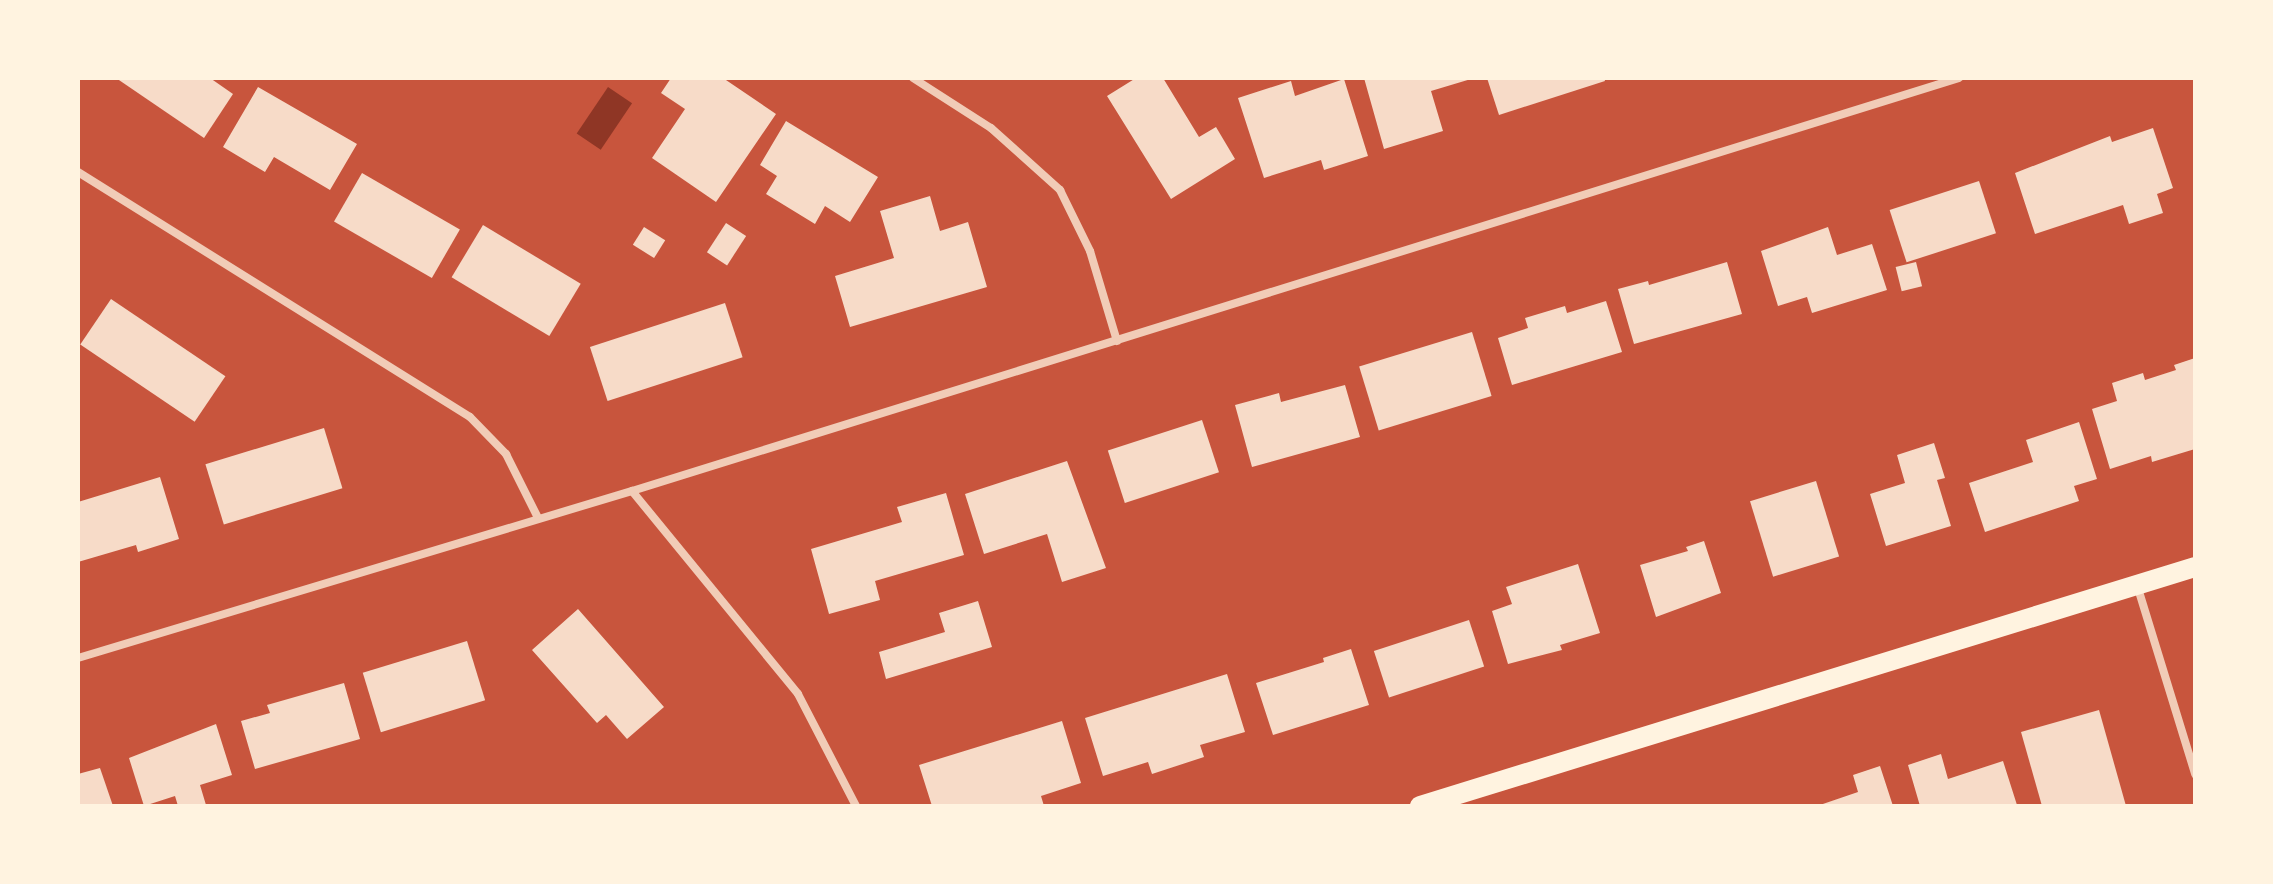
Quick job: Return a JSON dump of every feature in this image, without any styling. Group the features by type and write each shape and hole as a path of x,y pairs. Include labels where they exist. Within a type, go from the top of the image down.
{"main road":[{"path":"1420,806 2195,567"}],"street":[{"path":"913,78 991,128 1060,190 1090,251 1117,341"},
{"path":"78,658 632,491 1959,78"},
{"path":"78,172 470,417 506,454 538,518"},
{"path":"632,491 798,694 856,806"},
{"path":"2137,585 2195,774"}],"shaded area":[{"path":"608,87 632,103 601,150 577,133"}],"building":[{"path":"116,78 210,78 233,94 204,138"},
{"path":"671,78 723,78 776,114 716,202 652,158 685,109 661,93"},
{"path":"1136,78 1163,78 1199,137 1216,127 1235,159 1171,199 1107,96"},
{"path":"1364,78 1471,79 1431,91 1443,131 1384,149"},
{"path":"1487,78 1604,78 1605,81 1499,115"},
{"path":"1344,79 1368,156 1324,170 1321,160 1264,178 1238,98 1291,81 1295,96"},
{"path":"258,87 357,144 330,190 274,157 265,172 223,147"},
{"path":"786,121 878,177 850,222 825,206 815,224 766,194 777,176 760,165"},
{"path":"2153,128 2173,188 2157,194 2163,213 2129,224 2123,205 2035,234 2015,173 2110,136 2112,142"},
{"path":"362,173 460,230 432,278 334,221"},
{"path":"1979,181 1996,233 1907,262 1890,210"},
{"path":"930,196 940,231 968,222 987,287 850,327 835,276 894,258 880,211"},
{"path":"726,223 746,236 727,265 707,252"},
{"path":"483,225 581,284 549,336 452,277"},
{"path":"644,227 665,240 654,258 633,245"},
{"path":"1828,227 1837,255 1872,244 1887,290 1812,313 1807,297 1778,306 1761,251"},
{"path":"1727,262 1742,314 1634,344 1618,289 1648,281 1649,285"},
{"path":"1916,262 1922,286 1902,291 1896,267"},
{"path":"111,299 225,376 195,422 80,345"},
{"path":"1606,301 1622,352 1512,385 1498,338 1528,328 1525,318 1565,306 1567,313"},
{"path":"725,303 743,357 608,401 590,347"},
{"path":"1472,332 1492,396 1379,431 1359,366"},
{"path":"2195,358 2195,449 2152,462 2151,456 2110,469 2092,409 2117,401 2112,383 2143,373 2145,380 2176,370 2174,365"},
{"path":"1345,385 1360,437 1252,467 1235,405 1279,393 1281,402"},
{"path":"1202,420 1219,472 1125,503 1108,451"},
{"path":"2079,422 2097,479 2074,486 2079,501 1985,532 1969,483 2033,462 2026,440"},
{"path":"324,428 342,488 224,525 205,464"},
{"path":"1934,443 1945,478 1937,480 1951,526 1886,546 1870,494 1905,483 1897,455"},
{"path":"1067,461 1106,568 1062,582 1047,534 984,554 965,494"},
{"path":"160,477 179,539 138,552 136,545 78,562 78,502"},
{"path":"1816,481 1839,557 1773,577 1750,501"},
{"path":"946,493 964,555 875,581 880,600 829,614 811,549 902,522 897,507"},
{"path":"1704,541 1721,593 1656,617 1640,565 1688,551 1686,547"},
{"path":"1578,564 1600,633 1560,645 1562,650 1508,664 1492,611 1512,604 1506,587"},
{"path":"978,601 992,647 886,679 879,652 945,632 939,613"},
{"path":"578,609 664,707 627,739 606,715 597,723 532,650"},
{"path":"1469,620 1484,667 1389,698 1374,651"},
{"path":"467,641 485,700 381,732 363,673"},
{"path":"1351,649 1369,705 1273,735 1256,683 1324,662 1323,658"},
{"path":"1227,674 1245,732 1200,745 1204,757 1152,774 1148,762 1103,776 1085,718"},
{"path":"344,683 360,739 255,769 241,721 270,713 267,705"},
{"path":"2099,710 2126,806 2042,806 2021,732"},
{"path":"1062,721 1081,783 1041,796 1044,806 932,806 919,765"},
{"path":"216,724 232,775 200,785 206,805 178,806 175,796 144,806 129,758"},
{"path":"1941,754 1948,779 2003,761 2017,805 1920,806 1908,765"},
{"path":"1880,766 1893,806 1817,806 1858,792 1853,775"},
{"path":"100,768 113,806 78,806 78,774"}]}
